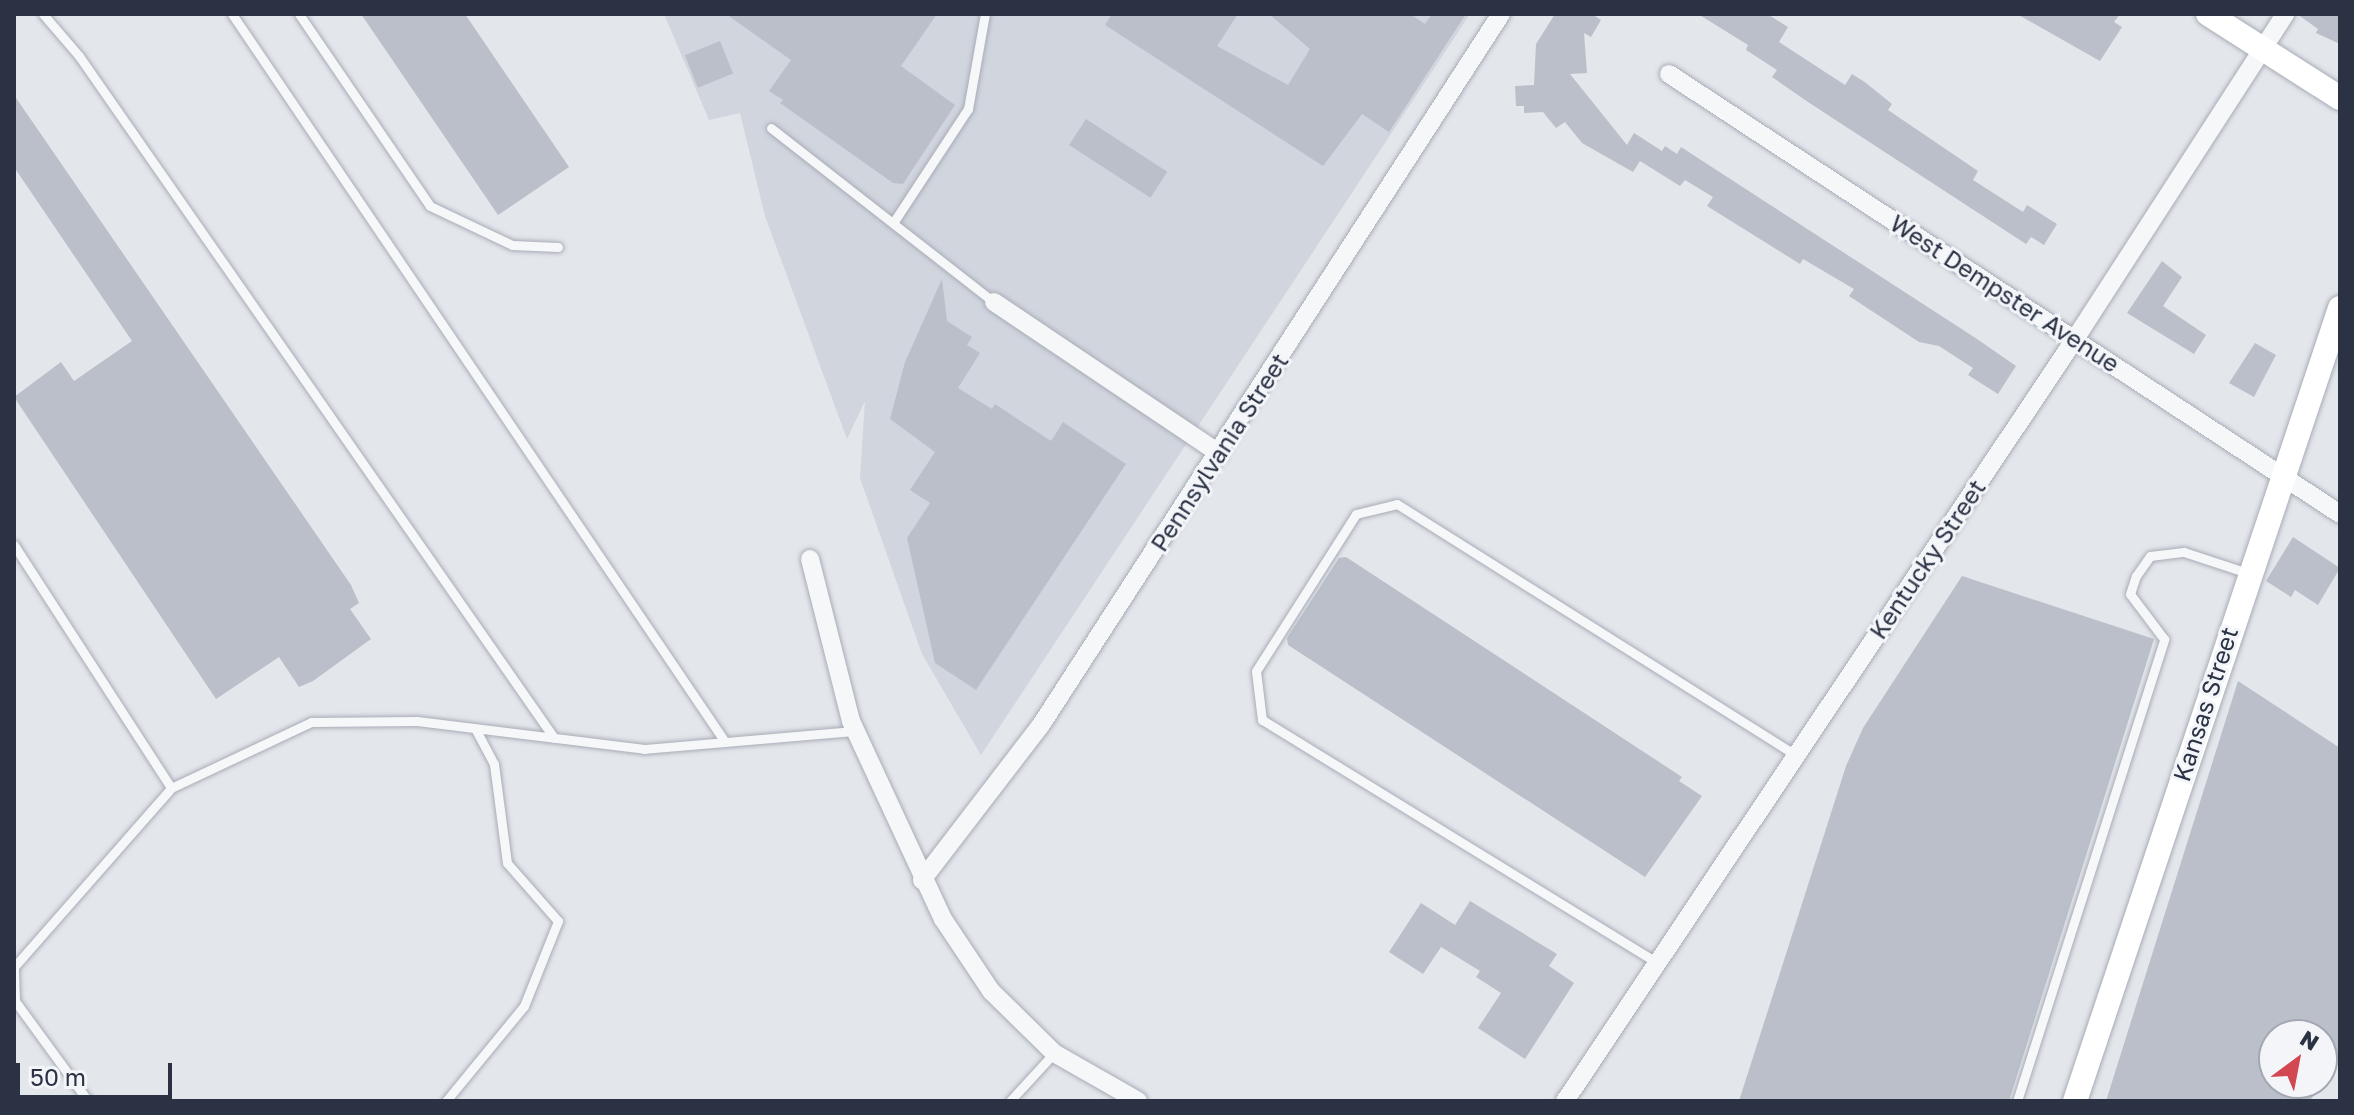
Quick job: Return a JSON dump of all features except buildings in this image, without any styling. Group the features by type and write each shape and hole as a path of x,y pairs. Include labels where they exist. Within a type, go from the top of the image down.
{"street":[{"name":"Pennsylvania Street","path":"922,880 1041,725 1501,14"},
{"path":"2208,14 2340,98"},
{"name":"Kentucky Street","path":"1565,1101 2075,339 2285,14"},
{"name":"West Dempster Avenue","path":"1669,74 2340,514"},
{"path":"994,302 1219,453"},
{"name":"Kansas Street","path":"2075,1101 2280,475 2340,308"},
{"path":"810,559 855,731 922,880 991,991 1054,1053 1138,1101"}],"lane":[{"path":"43,14 88,69 554,738"},
{"path":"232,14 725,742"},
{"path":"299,14 430,206 512,245 558,247"},
{"path":"893,223 968,109 985,14"},
{"path":"771,128 994,302"},
{"path":"1656,962 1262,720 1256,671 1356,514 1397,504 1795,755"},
{"path":"14,545 171,788"},
{"path":"2017,1101 2164,639 2130,594 2136,576 2150,556 2184,552 2248,573"},
{"path":"88,1101 15,1001 14,967 171,788 311,722 417,721 644,749 855,731"},
{"path":"446,1101 524,1006 558,921 507,863 494,764 475,729"},
{"path":"1010,1101 1054,1053"}],"shaded area":[{"path":"664,14 1470,14 981,755 922,654 860,478 865,401 847,439 765,216 740,113 709,120"}]}
